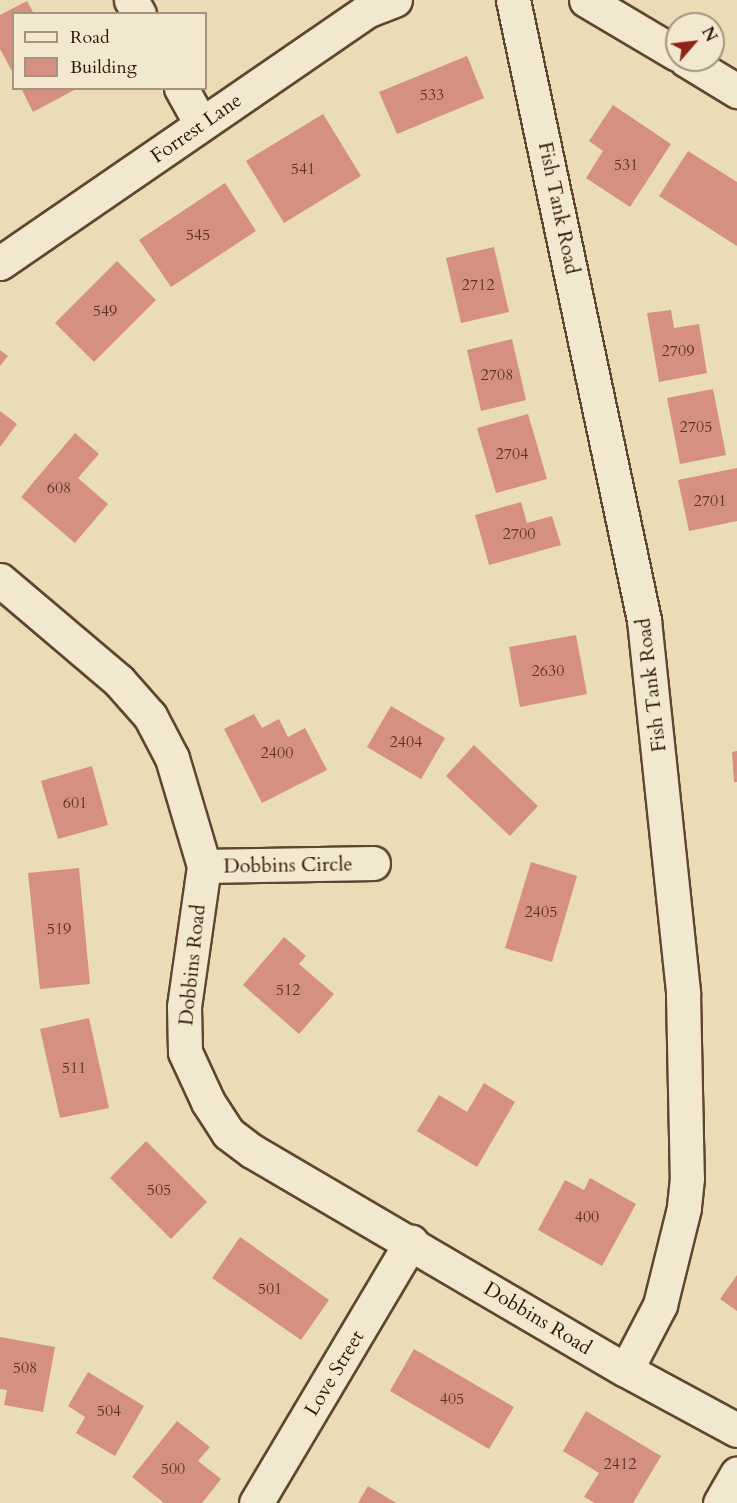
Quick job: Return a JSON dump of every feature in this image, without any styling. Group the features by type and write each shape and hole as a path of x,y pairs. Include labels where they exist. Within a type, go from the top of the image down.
{"street":[{"name":"Forrest Lane","path":"0,263 366,11 395,0"},
{"name":"Fish Tank Road","path":"513,0 644,620 683,994 687,1178 684,1208 660,1305 626,1370"},
{"path":"586,0 665,47"},
{"path":"706,72 737,91"},
{"path":"182,90 201,124"},
{"name":"Dobbins Road","path":"0,580 119,681 150,716 172,758 204,866 184,1007 185,1052 208,1102 228,1133 252,1151 411,1242 626,1370 737,1430"},
{"name":"Dobbins Circle","path":"204,866 373,863"},
{"name":"Love Street","path":"256,1503 411,1242"},
{"path":"720,1503 737,1473"}],"building":[{"path":"27,1 33,12 12,12 12,71 0,49 0,15"},
{"path":"467,56 484,98 397,134 379,92"},
{"path":"22,90 74,90 33,112"},
{"path":"613,105 671,144 630,207 586,178 603,151 589,141"},
{"path":"323,114 361,176 284,223 246,161"},
{"path":"688,151 737,182 737,246 659,196"},
{"path":"225,183 256,231 171,287 139,240"},
{"path":"494,247 509,312 461,323 446,258"},
{"path":"117,261 156,300 94,362 55,323"},
{"path":"671,310 674,328 699,324 707,373 659,382 647,313"},
{"path":"512,339 526,400 481,411 467,350"},
{"path":"0,350 8,356 0,366"},
{"path":"713,389 726,455 680,464 667,398"},
{"path":"0,411 17,424 0,447"},
{"path":"528,414 547,479 496,493 477,428"},
{"path":"75,433 99,454 78,478 108,504 75,543 21,497"},
{"path":"737,468 737,521 689,531 678,480"},
{"path":"521,502 527,523 552,516 561,545 489,565 475,515"},
{"path":"576,635 587,694 520,707 509,647"},
{"path":"391,706 445,738 421,779 367,747"},
{"path":"254,714 262,728 279,719 288,737 305,728 327,770 262,803 224,729"},
{"path":"474,745 538,806 510,836 446,776"},
{"path":"737,751 737,782 734,782 732,752"},
{"path":"92,766 108,825 58,839 41,781"},
{"path":"531,862 577,876 552,962 505,948"},
{"path":"79,868 90,984 40,989 28,873"},
{"path":"284,937 306,956 299,964 334,994 299,1034 243,985"},
{"path":"89,1018 109,1108 60,1118 40,1029"},
{"path":"484,1083 515,1102 477,1167 417,1131 439,1095 467,1112"},
{"path":"146,1141 207,1202 171,1239 110,1178"},
{"path":"590,1178 636,1204 602,1266 538,1230 565,1180 584,1190"},
{"path":"240,1237 329,1300 301,1340 212,1278"},
{"path":"737,1275 737,1311 720,1299"},
{"path":"0,1337 55,1347 43,1412 4,1405 7,1390 0,1389"},
{"path":"414,1349 514,1407 489,1449 390,1391"},
{"path":"88,1372 144,1406 115,1456 76,1433 85,1417 68,1406"},
{"path":"586,1411 661,1456 633,1503 595,1503 584,1497 599,1473 563,1451"},
{"path":"177,1421 210,1447 198,1461 221,1479 202,1503 164,1503 132,1477"},
{"path":"368,1486 396,1503 358,1503"}]}
